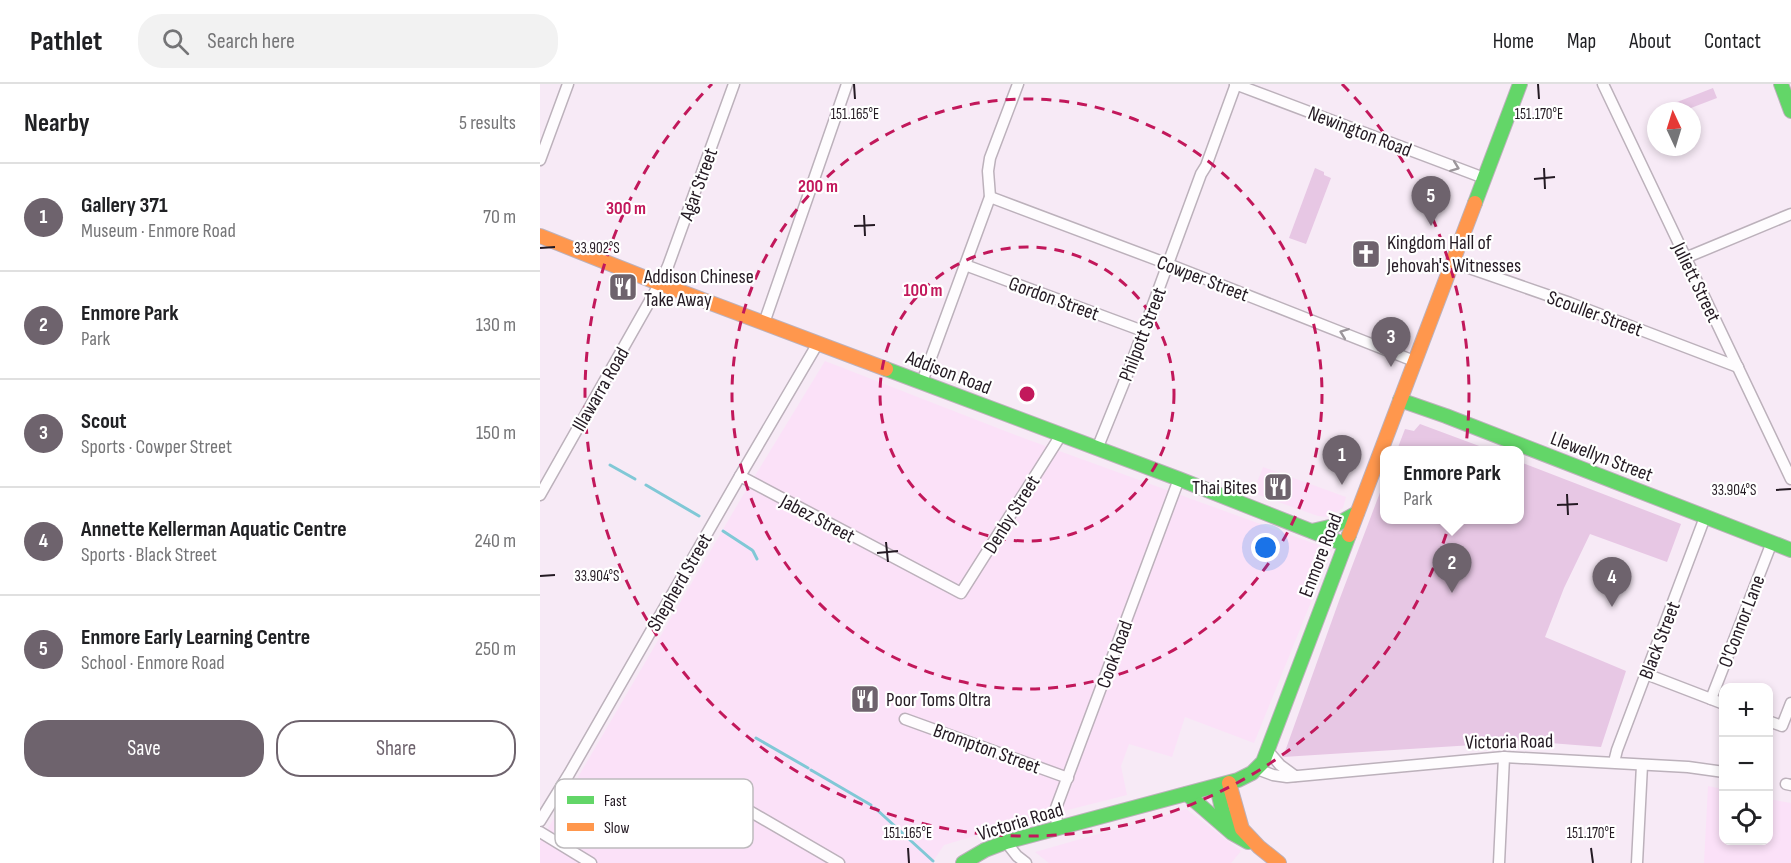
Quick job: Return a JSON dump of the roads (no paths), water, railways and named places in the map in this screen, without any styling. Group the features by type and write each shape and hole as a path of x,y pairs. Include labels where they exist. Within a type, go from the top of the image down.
{"main road":[{"name":"Enmore Road","path":"1382,446 1520,84"},
{"path":"1781,84 1791,111"},
{"name":"Addison Road","path":"540,236 1344,544"},
{"name":"Llewellyn Street","path":"1400,400 1523,446"},
{"name":"Llewellyn Street","path":"1524,446 1791,550"},
{"name":"Enmore Road","path":"1257,769 1268,751 1380,453"},
{"path":"1312,531 1334,526 1357,513"},
{"name":"Victoria Road","path":"963,863 985,850 1006,842 1223,785 1246,777 1257,769"},
{"path":"1223,785 1223,813 1242,838"},
{"path":"1223,785 1242,829 1279,863"},
{"path":"1187,794 1225,827 1259,847"}],"street":[{"path":"540,160 568,84"},
{"name":"Agar Street","path":"660,283 734,84"},
{"path":"764,322 847,84"},
{"path":"922,382 990,197 988,171 990,158 1018,84"},
{"name":"Newington Road","path":"1236,84 1484,178"},
{"name":"Philpott Street","path":"1097,449 1236,84"},
{"name":"Juliett Street","path":"1603,84 1791,479"},
{"name":"Cowper Street","path":"990,197 1414,361"},
{"path":"1685,258 1791,214"},
{"name":"Scouller Street","path":"1452,261 1738,367"},
{"name":"Gordon Street","path":"965,265 1143,331"},
{"name":"Illawarra Road","path":"540,495 660,283"},
{"name":"Shepherd Street","path":"566,779 818,343"},
{"name":"Denby Street","path":"961,593 1061,435"},
{"name":"Jabez Street","path":"740,476 961,593"},
{"name":"Cook Road","path":"1057,829 1056,808 1179,479"},
{"name":"Black Street","path":"1614,762 1706,517"},
{"name":"O'Connor Lane","path":"1711,699 1772,542"},
{"path":"1646,674 1719,702"},
{"path":"1773,723 1782,726 1791,703"},
{"name":"Brompton Street","path":"905,718 1068,778"},
{"path":"1268,751 1280,765 1296,777"},
{"path":"1499,863 1504,758"},
{"name":"Victoria Road","path":"1257,769 1273,776 1296,777 1504,758 1614,762 1719,771"},
{"path":"1637,863 1642,765"},
{"name":"Shepherd Street","path":"540,821 555,797"},
{"path":"753,813 839,863"},
{"path":"540,832 555,841"},
{"path":"1006,842 1026,863"},
{"path":"566,848 591,863"}],"waterway":[{"path":"610,465 635,479"},
{"path":"646,485 699,516"},
{"path":"723,531 752,550"},
{"path":"753,551 757,559"},
{"path":"756,738 808,768"},
{"path":"811,770 871,805"},
{"path":"875,808 933,861"}],"place":[{"name":"Enmore Early Learning Centre","path":"1431,226"},
{"name":"Kingdom Hall of Jehovah's Witnesses","path":"1366,254"},
{"name":"Addison Chinese Take Away","path":"623,287"},
{"name":"Scout","path":"1391,367"},
{"name":"Gallery 371","path":"1342,485"},
{"name":"Thai Bites","path":"1278,487"},
{"name":"Enmore Park","path":"1452,593"},
{"name":"Annette Kellerman Aquatic Centre","path":"1612,607"},
{"name":"Poor Toms Oltra","path":"865,699"}]}
